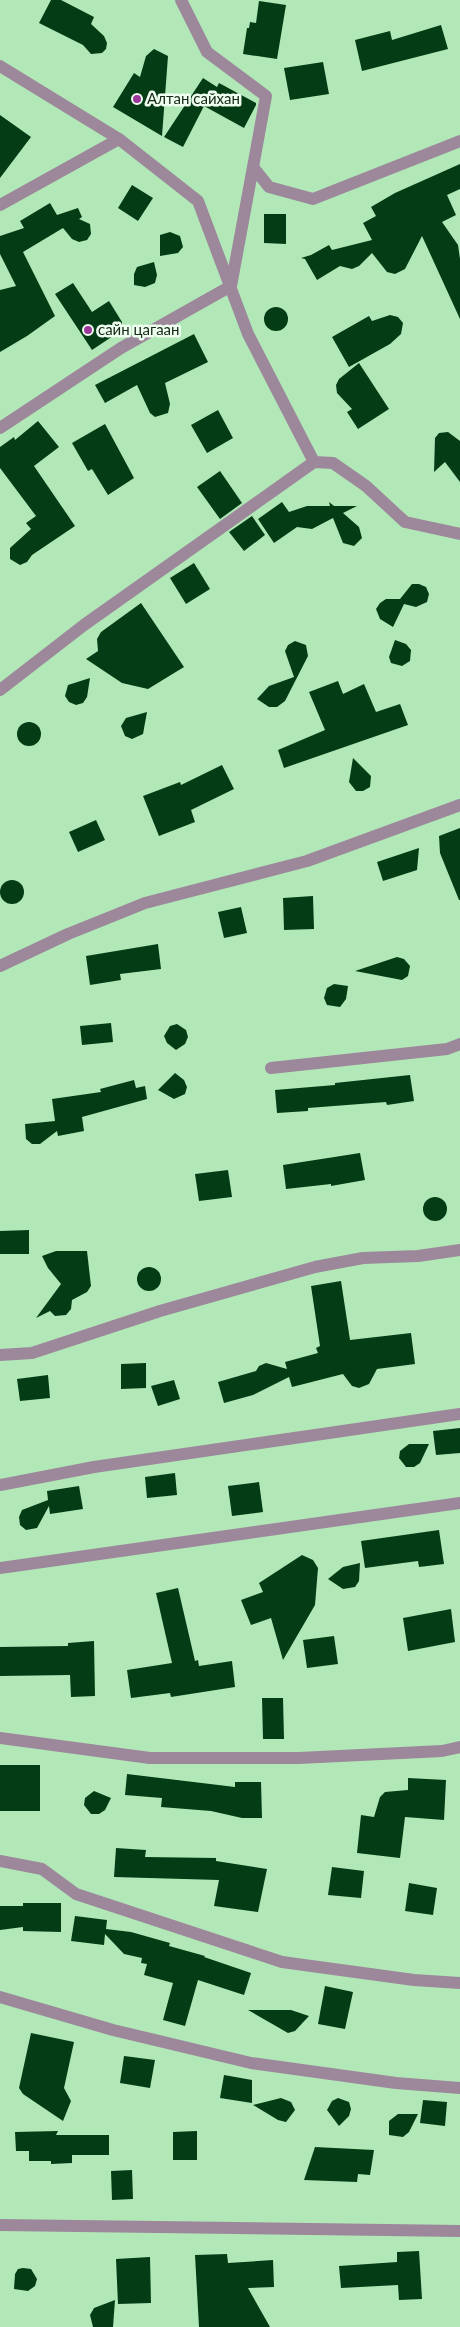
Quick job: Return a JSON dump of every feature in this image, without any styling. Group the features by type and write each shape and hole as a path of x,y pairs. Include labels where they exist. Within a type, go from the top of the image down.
{"street":[{"path":"181,0 207,52 266,96 232,286"},
{"path":"0,66 119,139 198,201 232,286 248,334 314,462"},
{"path":"0,205 119,139"},
{"path":"253,167 270,187 314,198 460,141"},
{"path":"0,428 121,348 232,286"},
{"path":"0,690 84,625 314,462 333,463 366,486 404,522 460,534"},
{"path":"0,966 68,934 145,903 307,861 460,805"},
{"path":"271,1068 447,1049 460,1044"},
{"path":"0,1355 32,1353 160,1311 315,1267 363,1258 418,1256 460,1250"},
{"path":"0,1485 94,1467 460,1414"},
{"path":"0,1568 460,1503"},
{"path":"0,1738 150,1758 299,1758 442,1751 460,1747"},
{"path":"0,1861 42,1869 76,1894 282,1962 414,1980 460,1983"},
{"path":"0,1997 113,2030 251,2063 396,2083 460,2088"},
{"path":"0,2225 460,2231"}],"building":[{"path":"51,0 61,0 94,17 91,24 104,36 107,43 106,49 102,53 91,54 83,45 39,23"},
{"path":"259,1 286,5 277,59 243,54 247,28 249,28 250,22 256,23"},
{"path":"441,25 448,49 362,71 355,40 390,31 392,40"},
{"path":"154,49 168,56 162,136 113,107 134,73 140,77 146,56"},
{"path":"323,62 329,94 290,100 284,68"},
{"path":"203,78 217,87 219,83 256,103 256,105 244,128 204,106 183,147 164,137"},
{"path":"0,115 31,137 0,178"},
{"path":"460,164 460,189 447,195 456,215 442,222 458,245 460,259 460,319 422,236 405,269 395,274 387,272 372,253 359,266 352,269 340,266 317,280 305,259 301,258 329,245 332,250 372,240 363,223 376,216 371,207 395,193"},
{"path":"132,185 153,198 138,221 118,208"},
{"path":"50,203 57,215 78,208 82,217 79,219 90,224 91,234 87,240 79,242 72,239 63,228 23,252 55,316 0,352 0,290 16,286 0,254 0,236 24,228 20,221"},
{"path":"264,214 286,214 286,244 264,243"},
{"path":"170,232 180,236 183,247 178,253 160,256 160,235"},
{"path":"154,262 157,275 155,283 145,287 134,285 134,274 137,267"},
{"path":"73,283 92,312 109,301 122,322 122,330 92,350 55,294"},
{"path":"276,307 284,311 288,319 284,327 276,331 268,327 264,319 268,311"},
{"path":"390,315 398,317 403,323 401,334 390,344 349,367 332,337 369,316 372,321"},
{"path":"194,334 208,362 165,383 170,404 168,413 155,417 150,413 137,385 105,403 95,385"},
{"path":"359,363 389,409 358,429 347,412 352,409 337,393 336,385 339,379"},
{"path":"218,410 233,438 207,453 191,425"},
{"path":"38,421 59,447 34,466 75,526 32,555 27,562 20,565 10,559 10,548 31,529 26,523 36,516 0,468 0,447 14,437 15,440"},
{"path":"105,424 134,478 108,495 92,469 88,471 72,443"},
{"path":"448,432 460,441 460,482 445,462 434,472 435,438 439,433"},
{"path":"220,471 242,503 220,519 197,487"},
{"path":"282,502 289,512 307,506 330,506 329,502 334,506 357,506 343,513 359,527 362,538 354,546 343,543 333,518 312,529 297,527 274,543 258,519"},
{"path":"252,516 265,535 244,551 229,532"},
{"path":"194,563 210,589 186,604 170,578"},
{"path":"412,584 426,587 429,594 427,602 416,607 404,604 393,627 380,619 376,609 380,603 386,599 400,599"},
{"path":"141,603 184,667 148,689 122,683 86,659 98,651 97,639 101,632"},
{"path":"395,640 406,644 411,650 410,661 402,666 391,663 389,657"},
{"path":"295,641 306,645 308,656 285,701 277,707 269,707 257,699 269,686 294,677 285,651 288,645"},
{"path":"90,678 87,697 83,703 76,705 69,702 65,696 68,685"},
{"path":"338,681 343,694 364,684 376,712 400,704 408,725 284,768 278,750 325,730 309,692"},
{"path":"147,712 143,734 132,739 125,736 121,726 126,718"},
{"path":"29,722 37,726 41,734 37,742 29,746 21,742 17,734 21,726"},
{"path":"353,758 371,776 370,787 363,791 356,791 349,782"},
{"path":"222,765 234,789 191,810 195,822 159,836 143,796 180,782 181,785"},
{"path":"96,820 105,840 78,852 69,832"},
{"path":"460,828 459,900 440,853 439,836"},
{"path":"419,848 417,870 383,881 377,862"},
{"path":"12,880 20,884 24,892 20,900 12,904 4,900 0,892 4,884"},
{"path":"313,896 314,929 284,930 283,898"},
{"path":"241,907 247,933 224,938 218,912"},
{"path":"158,944 161,969 120,974 121,980 90,985 86,956"},
{"path":"397,957 404,959 410,966 408,976 402,980 355,971"},
{"path":"334,984 348,986 346,999 340,1007 327,1005 324,998 327,988"},
{"path":"111,1023 113,1042 82,1045 80,1026"},
{"path":"177,1024 186,1030 188,1037 185,1044 176,1050 167,1043 164,1036 170,1026"},
{"path":"175,1073 184,1080 187,1087 185,1094 174,1099 158,1090"},
{"path":"410,1075 414,1101 387,1105 386,1102 308,1108 308,1111 277,1113 275,1090 335,1085 335,1083"},
{"path":"134,1080 136,1088 145,1086 147,1099 82,1117 84,1131 58,1136 57,1131 40,1144 32,1144 26,1139 25,1124 55,1121 52,1099 101,1092 100,1089"},
{"path":"360,1153 365,1180 331,1186 331,1184 286,1189 283,1165"},
{"path":"228,1170 232,1197 199,1201 195,1174"},
{"path":"435,1197 443,1201 447,1209 443,1217 435,1221 427,1217 423,1209 427,1201"},
{"path":"29,1230 29,1254 0,1254 0,1231"},
{"path":"56,1251 87,1251 91,1286 87,1292 72,1300 71,1309 66,1315 55,1316 50,1311 36,1318 61,1284 48,1268 42,1256"},
{"path":"149,1267 157,1271 161,1279 157,1287 149,1291 141,1287 137,1279 141,1271"},
{"path":"341,1281 350,1340 411,1333 415,1364 377,1369 369,1384 359,1388 352,1386 343,1374 292,1387 289,1377 253,1395 224,1403 218,1382 256,1371 259,1366 266,1363 287,1369 285,1362 318,1353 316,1348 320,1346 311,1286"},
{"path":"146,1363 146,1388 121,1389 121,1364"},
{"path":"48,1375 50,1398 20,1401 17,1379"},
{"path":"174,1380 180,1399 158,1406 151,1386"},
{"path":"460,1428 460,1453 436,1455 433,1431"},
{"path":"409,1444 429,1444 420,1463 414,1467 406,1467 399,1458 400,1451"},
{"path":"175,1473 177,1495 147,1498 145,1477"},
{"path":"259,1482 263,1512 232,1516 228,1486"},
{"path":"79,1486 83,1509 50,1514 49,1506 37,1528 26,1530 20,1525 19,1517 22,1510 48,1500 47,1491"},
{"path":"439,1530 444,1564 419,1567 418,1561 365,1568 361,1541"},
{"path":"302,1555 313,1560 318,1568 315,1605 283,1660 271,1618 251,1625 241,1600 263,1592 259,1583"},
{"path":"360,1563 359,1581 355,1587 343,1589 328,1579 343,1567"},
{"path":"178,1588 195,1661 198,1660 199,1666 232,1661 235,1687 171,1697 170,1693 131,1698 127,1670 172,1663 156,1593"},
{"path":"451,1609 455,1642 408,1651 403,1618"},
{"path":"334,1636 338,1664 307,1668 303,1640"},
{"path":"94,1641 95,1696 71,1697 70,1675 0,1676 0,1647 68,1646 68,1643"},
{"path":"262,1698 283,1698 284,1739 263,1739"},
{"path":"0,1765 40,1765 40,1811 0,1811"},
{"path":"127,1774 235,1787 235,1782 261,1782 262,1818 242,1818 211,1811 161,1807 162,1798 125,1795"},
{"path":"408,1778 446,1780 444,1820 405,1817 400,1858 357,1853 361,1815 374,1817 380,1797 385,1792 408,1790"},
{"path":"94,1791 111,1798 105,1810 99,1814 91,1814 84,1805 85,1798"},
{"path":"116,1848 146,1850 145,1857 216,1858 216,1861 267,1869 258,1912 214,1906 219,1880 114,1877"},
{"path":"332,1867 364,1871 361,1898 328,1895"},
{"path":"409,1883 437,1888 433,1915 405,1911"},
{"path":"23,1903 61,1903 61,1932 23,1931 23,1927 0,1930 0,1906 23,1906"},
{"path":"75,1916 107,1920 106,1929 131,1932 170,1943 169,1946 205,1956 251,1973 244,1995 198,1980 185,2026 163,2020 173,1983 144,1975 147,1964 141,1963 142,1958 124,1954 105,1934 104,1945 71,1941"},
{"path":"325,1986 353,1992 345,2029 318,2024"},
{"path":"248,2010 291,2010 309,2016 295,2031 288,2033"},
{"path":"31,2033 74,2042 64,2088 71,2101 63,2121 23,2094 19,2088"},
{"path":"124,2056 155,2060 150,2088 120,2083"},
{"path":"224,2075 252,2080 252,2103 220,2098"},
{"path":"281,2098 291,2102 295,2110 286,2122 278,2120 253,2105"},
{"path":"338,2098 349,2102 351,2109 349,2116 339,2126 327,2110 332,2101"},
{"path":"423,2100 447,2102 445,2126 420,2123"},
{"path":"398,2114 418,2114 409,2132 403,2137 389,2135 389,2121"},
{"path":"58,2131 56,2135 109,2135 109,2155 72,2155 72,2163 51,2164 51,2161 29,2161 29,2151 16,2151 15,2132"},
{"path":"197,2131 197,2160 173,2160 173,2132"},
{"path":"315,2147 374,2150 370,2175 358,2174 357,2182 304,2180"},
{"path":"132,2170 133,2199 112,2200 111,2171"},
{"path":"419,2251 422,2299 399,2300 398,2285 341,2288 339,2266 397,2262 397,2252"},
{"path":"227,2254 228,2263 273,2260 274,2287 248,2288 270,2327 199,2327 195,2255"},
{"path":"150,2257 151,2303 118,2304 116,2259"},
{"path":"18,2269 31,2269 37,2279 35,2286 28,2291 14,2289 15,2274"},
{"path":"115,2300 113,2327 93,2327 90,2315 94,2308"}],"place":[{"name":"Алтан сайхан","path":"137,99"},
{"name":"сайн цагаан","path":"88,330"}]}
